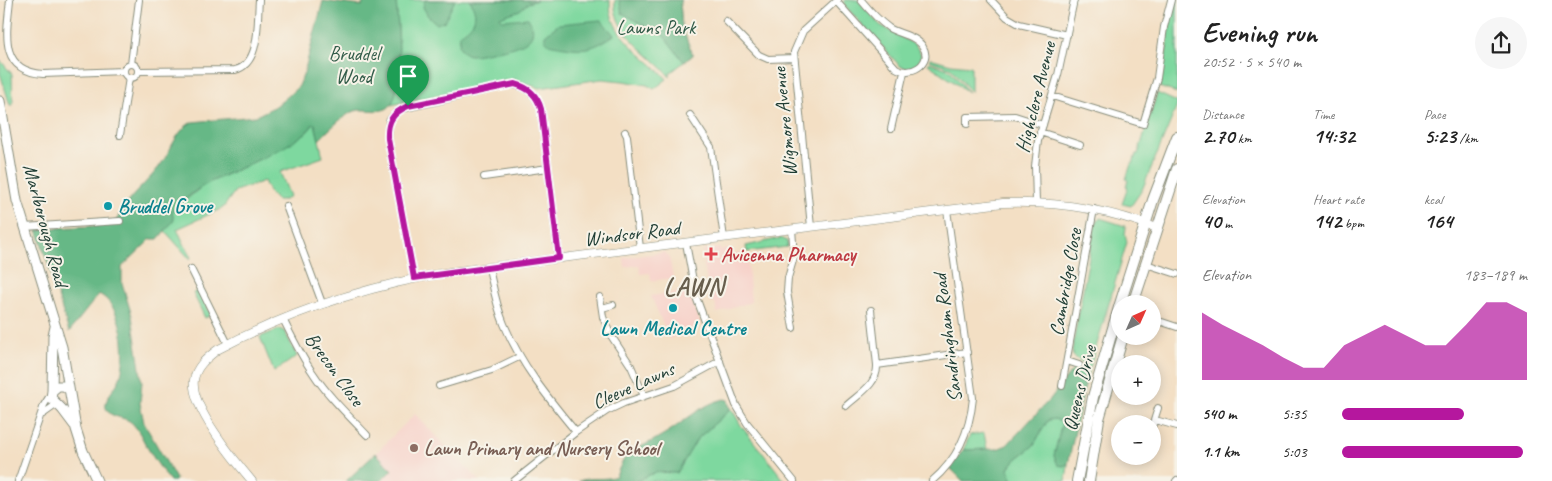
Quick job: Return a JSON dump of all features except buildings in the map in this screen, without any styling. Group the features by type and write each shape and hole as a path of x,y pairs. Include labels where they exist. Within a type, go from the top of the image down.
{"main road":[{"name":"Marlborough Road","path":"0,100 24,227 62,347 76,429 83,452 97,481"},
{"name":"Queens Drive","path":"1123,295 1145,224 1177,137"},
{"path":"1136,295 1177,169"},
{"name":"Marlborough Road","path":"51,393 55,327"},
{"name":"Queens Drive","path":"1077,481 1093,397 1111,335"},
{"name":"Queens Drive","path":"1088,481 1099,419 1120,345"},
{"path":"61,385 70,393 67,402 58,405 52,401 51,393 55,387 61,385"},
{"name":"Marlborough Road","path":"58,405 76,429"}],"street":[{"path":"10,0 6,46 8,58 25,72 43,74 124,71"},
{"path":"131,64 139,0"},
{"path":"139,71 234,70 244,67 249,62 254,50 259,0"},
{"path":"836,0 891,63 904,72 913,71 921,66 925,58 924,49 918,42 898,33 885,24 872,14 861,0"},
{"name":"Wigmore Avenue","path":"811,227 794,58 796,44 803,31 836,0"},
{"path":"992,0 1007,17 1019,24 1067,35"},
{"name":"Highclere Avenue","path":"1036,203 1035,166 1042,129 1052,96 1074,0"},
{"path":"1052,96 1143,124 1157,78 1166,17 1171,0"},
{"path":"726,21 759,55 768,59 794,58"},
{"path":"131,64 136,66 139,71"},
{"path":"131,64 126,66 125,76 129,78 136,77 139,71"},
{"path":"891,129 904,72"},
{"path":"120,135 129,78"},
{"path":"414,278 388,139 388,126 393,116 408,106 509,85 522,86 536,97 541,109 559,258"},
{"path":"690,115 711,147 724,238"},
{"path":"968,124 967,117 1015,116 1080,145"},
{"path":"625,132 640,248"},
{"path":"484,177 548,168"},
{"name":"Windsor Road","path":"252,481 200,407 194,390 196,373 203,362 228,344 322,303 376,286 414,278 559,258 996,204 1036,203 1094,209 1157,228"},
{"path":"286,206 322,303"},
{"name":"Cambridge Close","path":"1062,386 1094,209"},
{"name":"Sandringham Road","path":"932,481 946,468 958,452 969,423 973,398 947,210"},
{"path":"24,227 120,221"},
{"path":"792,229 795,254 788,278 787,292 793,328"},
{"path":"686,243 696,296 740,412 746,423 794,481"},
{"path":"1146,264 1177,274"},
{"path":"489,268 498,308 519,357 576,432"},
{"path":"191,269 228,344"},
{"path":"600,297 610,334 632,366 644,396"},
{"path":"602,308 613,305"},
{"path":"846,406 874,381 877,374 871,310"},
{"name":"Brecon Close","path":"283,319 314,374 335,401 367,435"},
{"path":"1162,322 1177,327"},
{"path":"877,365 967,352"},
{"path":"438,386 487,372 519,357"},
{"name":"Cleeve Lawns","path":"514,481 576,432 615,406 674,386 720,361"},
{"name":"Cambridge Close","path":"1067,361 1079,365"},
{"path":"18,481 46,402 51,393"},
{"path":"43,414 58,405"},
{"path":"1156,415 1158,408"},
{"path":"1161,424 1177,426"}],"shaded area":[{"path":"720,248 720,250 727,248 728,255 747,252 751,302 717,313 715,302 710,302 703,250"},
{"path":"665,252 669,255 673,278 651,281 650,273 640,274 639,265 625,267 624,258"},
{"path":"686,291 689,293 701,325 669,339 651,296"},
{"name":"Lawn Primary and Nursery School","path":"415,414 480,481 381,481 392,470 376,453"}],"green space":[{"name":"Bruddel Wood","path":"364,0 396,0 399,59 396,91 392,103 382,110 359,110 351,113 319,140 315,124 313,124 306,132 280,149 201,188 172,212 174,220 158,239 151,239 122,267 122,283 132,316 142,382 140,403 144,423 176,479 175,481 170,481 135,426 129,421 114,416 106,408 106,401 120,378 123,356 122,332 114,309 99,294 69,332 37,229 114,225 125,205 159,167 177,136 186,126 192,122 256,116 276,106 299,86 323,1 362,6"},
{"path":"396,0 610,0 611,13 615,25 622,35 667,79 654,89 647,85 602,79 539,88 513,79 391,105 398,66 399,40"},
{"path":"425,0 455,0 445,21 437,24 428,16 423,7"},
{"path":"470,0 537,0 528,3 520,10 500,17 502,20 528,18 532,27 532,34 529,39 523,44 506,49 476,55 465,53 459,46 460,34 474,20 473,6"},
{"name":"Lawns Park","path":"615,0 682,0 680,2 682,28 693,55 670,73 670,77 626,33 616,12"},
{"path":"619,0 682,0 680,2 682,28 693,55 684,62 664,36 622,13"},
{"path":"844,0 858,0 880,25 915,45 921,54 919,64 907,68 900,66 847,8"},
{"path":"1177,0 1177,93 1159,87 1164,71 1171,14"},
{"path":"601,20 614,35 591,47 578,49 563,47 549,44 545,40 545,35 559,24"},
{"path":"930,58 951,64 971,66 971,92 951,68 929,60"},
{"path":"0,60 12,74 13,105 10,105 0,73"},
{"path":"929,62 950,70 968,92 928,64"},
{"path":"1157,93 1177,102 1177,106 1142,190 1131,206 1122,204 1128,187 1126,186 1128,180 1126,179 1131,164 1133,164 1136,154 1138,154"},
{"path":"315,123 323,157 280,172 290,196 285,200 276,200 269,192 264,181 235,191 223,208 177,229 191,258 165,231 174,220 171,212 204,185 293,141 306,133"},
{"path":"1100,218 1125,226 1127,242 1085,385 1083,377 1070,373 1075,368 1081,369 1083,363 1073,356 1072,350 1095,224"},
{"path":"781,238 787,241 787,247 747,252 746,246"},
{"path":"199,290 211,315 205,318 193,293"},
{"path":"280,329 285,332 297,356 274,372 260,337"},
{"path":"1070,373 1083,377 1085,385 1068,464 1058,465 1054,456 1062,423 1055,419 1048,420 1033,446 1016,459 1008,469 1013,481 963,481 950,468 963,450 997,449 1007,445 1051,398"},
{"path":"724,399 728,400 730,410 697,439 677,473 656,472 636,481 579,481 616,476 627,455 631,452 669,431 691,415"},
{"path":"730,406 742,427 785,481 636,481 656,472 677,473 697,439 730,410"},
{"path":"1055,419 1062,423 1054,456 1063,466 1068,464 1066,481 1013,481 1008,469 1016,459 1033,446 1048,420"},
{"path":"984,433 987,449 963,450 970,435"},
{"path":"376,453 392,470 381,481 346,481"}],"place":[{"name":"Bruddel Grove","path":"108,206"},
{"name":"Avicenna Pharmacy","path":"711,254"},
{"name":"Lawn Medical Centre","path":"673,308"},
{"name":"Lawn Primary and Nursery School","path":"414,448"}],"district":[{"name":"LAWN","path":"694,286"}],"route":[{"path":"515,84 533,93 541,109 559,258 414,278 387,132 389,122 393,116 408,106 515,84"}]}
